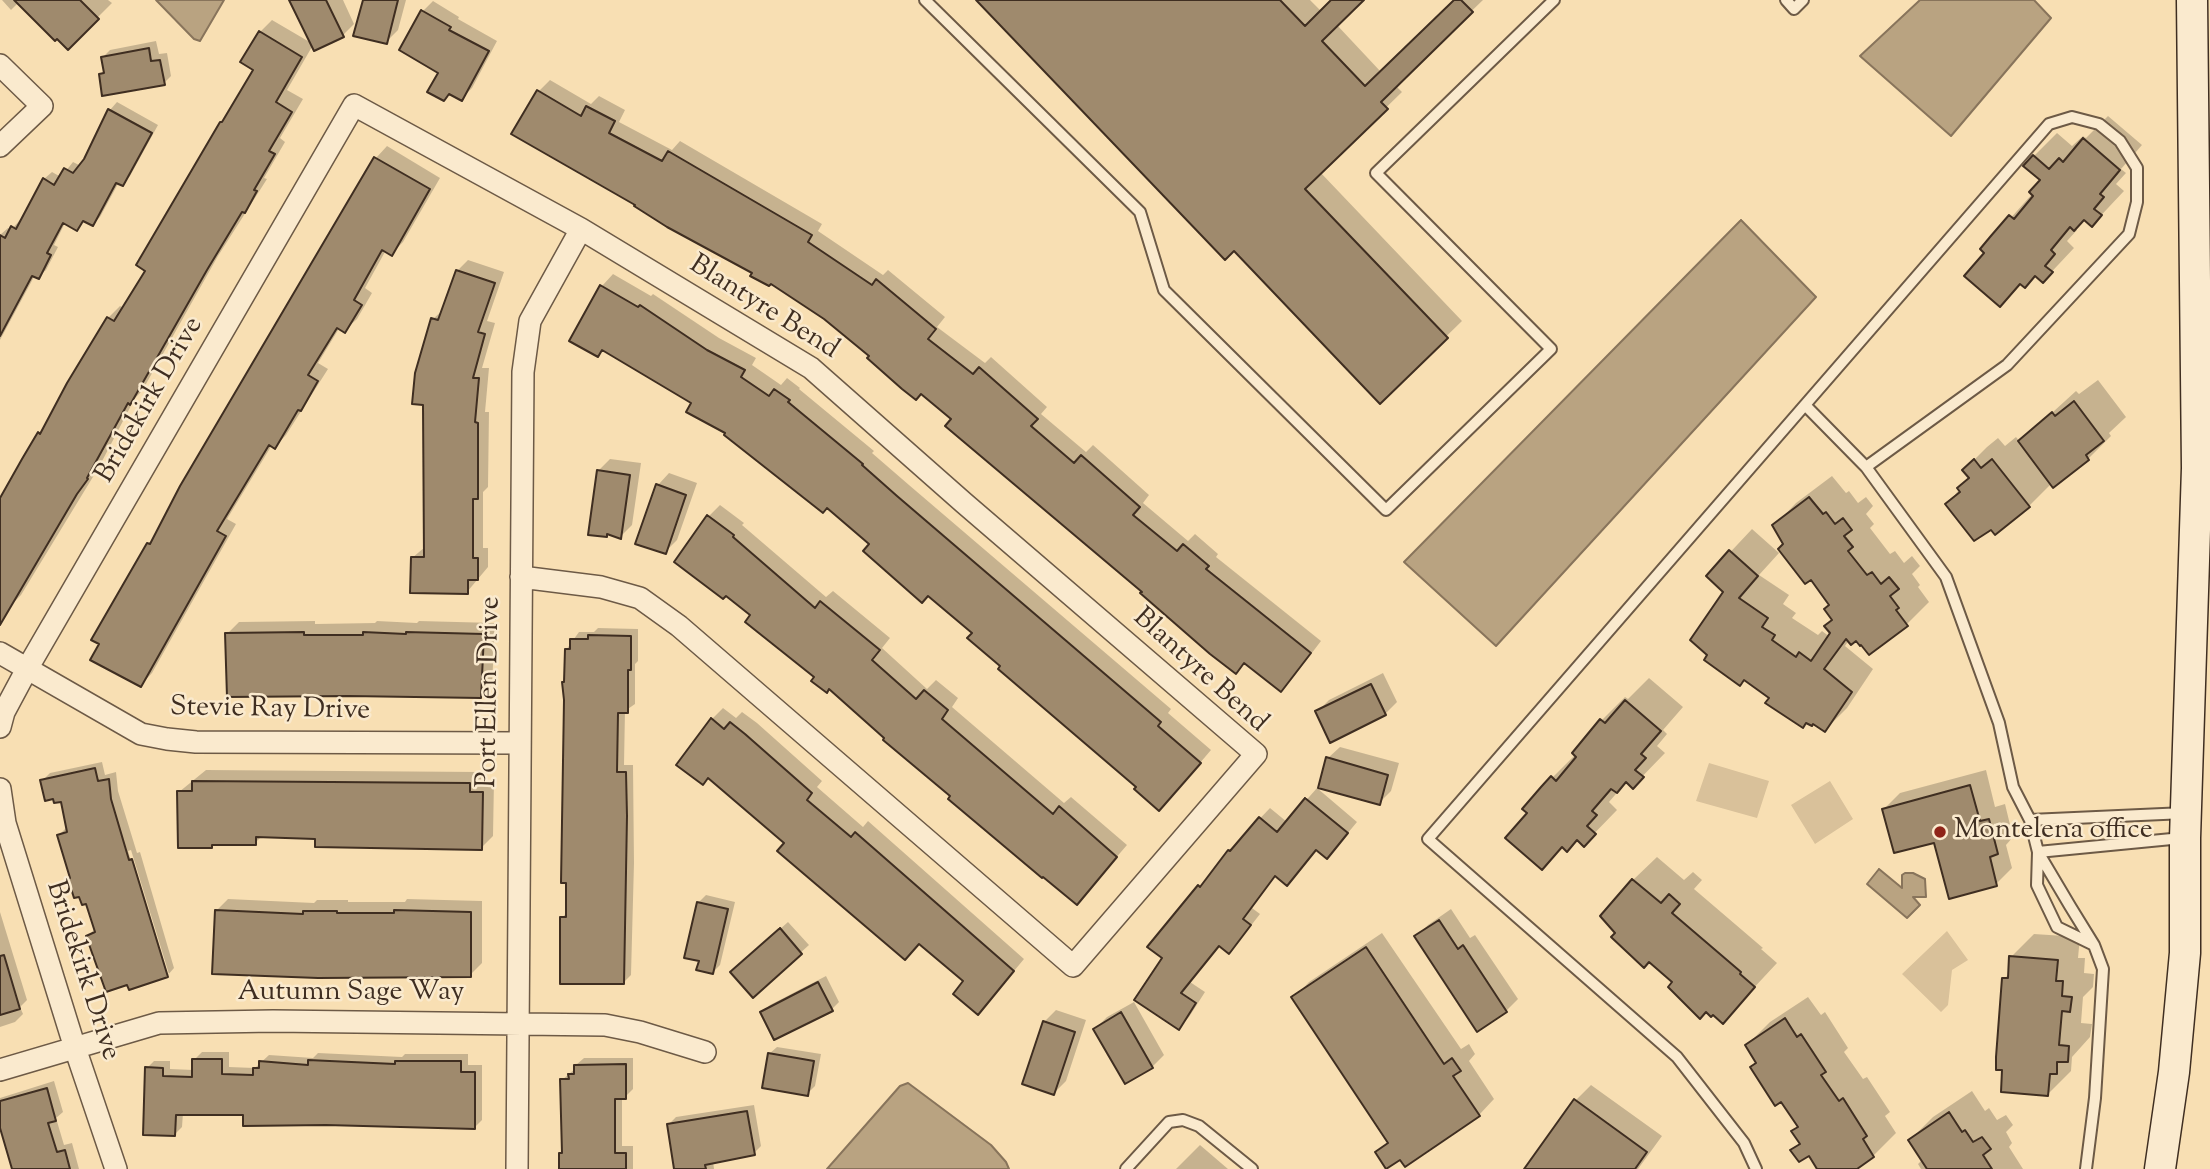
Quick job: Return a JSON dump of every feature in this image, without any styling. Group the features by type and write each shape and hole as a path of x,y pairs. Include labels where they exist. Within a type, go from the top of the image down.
{"main road":[{"path":"2160,1169 2174,1072 2185,953 2185,826 2197,468 2192,0"}],"street":[{"path":"0,65 42,106 0,146"},
{"name":"Blantyre Bend","path":"354,105 581,229 811,368 1256,754 1073,966 689,635 640,598 601,587 521,577"},
{"name":"Bridekirk Drive","path":"0,727 4,712 27,669 354,105"},
{"name":"Port Ellen Drive","path":"517,1169 523,372 530,321 581,229"},
{"name":"Stevie Ray Drive","path":"0,653 141,734 167,739 210,742 519,743"},
{"name":"Bridekirk Drive","path":"0,789 5,823 116,1169"},
{"name":"Autumn Sage Way","path":"0,1070 159,1023 517,1022 606,1025 640,1032 705,1052"}],"lane":[{"path":"926,0 1140,212 1164,290 1386,510 1551,349 1376,173 1554,0"},
{"path":"1786,0 1794,9 1802,0"},
{"path":"1756,1169 1744,1143 1677,1057 1428,839 2049,124 2072,117 2098,124 2120,141 2137,168 2137,202 2129,234 2007,365 1866,467"},
{"path":"1805,405 1866,467 1947,577 1999,723 2013,787 2030,820 2038,852 2037,885 2057,927 2094,945"},
{"path":"2030,820 2185,826"},
{"path":"2038,852 2185,826"},
{"path":"2038,852 2094,945 2103,969 2095,1098 2087,1169"},
{"path":"1126,1169 1169,1122 1182,1121 1199,1126 1252,1169"}],"shaded area":[{"path":"156,0 224,0 200,41 194,39"},
{"path":"1920,0 2034,0 2051,18 1951,136 1860,56"},
{"path":"1741,220 1816,297 1496,646 1404,562"},
{"path":"1709,763 1769,781 1757,818 1696,801"},
{"path":"1830,781 1853,819 1815,844 1791,805"},
{"path":"1879,869 1902,888 1902,875 1905,873 1913,873 1925,879 1926,897 1913,897 1920,905 1907,918 1867,884"},
{"path":"1947,931 1968,960 1952,970 1948,1005 1941,1012 1902,974"},
{"path":"908,1083 991,1145 1009,1169 827,1169 900,1086"}],"building":[{"path":"14,0 80,0 99,19 68,50 57,39 55,41"},
{"path":"289,0 326,0 344,37 314,51"},
{"path":"363,0 398,0 387,44 353,36"},
{"path":"976,0 1280,0 1305,26 1331,0 1364,0 1322,41 1365,86 1454,0 1461,0 1473,12 1381,102 1388,109 1305,189 1448,338 1380,404 1234,251 1225,260"},
{"path":"421,10 451,27 449,30 489,51 462,101 449,94 444,101 427,92 438,73 399,50"},
{"path":"259,31 302,57 276,102 292,112 269,151 275,154 254,190 257,191 245,213 242,212 207,270 130,405 128,403 88,479 0,625 0,498 107,317 114,321 145,271 136,265 253,70 240,62"},
{"path":"149,48 151,61 160,60 165,85 102,96 99,74 104,73 101,57"},
{"path":"537,90 581,116 586,106 615,121 609,133 662,161 668,151 812,235 808,242 872,285 876,279 936,329 928,339 973,374 979,367 1038,419 1031,426 1074,463 1081,455 1140,507 1133,515 1177,551 1183,544 1209,566 1206,569 1311,653 1281,692 1244,663 1236,674 945,426 951,419 921,394 916,400 902,389 867,358 869,356 824,319 771,284 769,286 750,276 752,273 667,227 635,205 511,134"},
{"path":"108,109 152,133 123,186 116,183 93,226 83,221 77,231 63,223 47,253 51,255 39,279 32,276 0,336 0,235 5,238 11,226 16,229 43,178 54,185 64,168 73,173 84,159"},
{"path":"2083,138 2120,170 2100,194 2104,197 2094,209 2102,215 2092,227 2084,220 2074,231 2070,227 2051,250 2055,254 2045,266 2053,272 2043,283 2035,276 2025,288 2020,284 2000,307 1964,276 1984,253 1980,249 1990,237 2009,215 2014,219 2033,196 2029,192 2040,180 2023,166 2033,155 2049,169 2059,158 2063,162"},
{"path":"374,157 430,189 392,256 382,250 354,300 362,305 345,333 337,328 308,375 318,381 301,411 298,410 275,449 269,445 217,531 226,536 141,687 90,660 99,644 91,640 147,543 150,544 180,486"},
{"path":"456,270 495,283 478,332 485,334 473,378 479,378 475,422 478,423 478,499 473,499 473,558 478,558 478,580 468,580 468,594 410,593 411,557 424,557 423,405 412,404 415,373 431,318 438,320"},
{"path":"600,285 638,307 640,305 707,350 745,370 741,377 769,396 774,389 790,400 788,402 1161,722 1158,726 1201,763 1159,811 1134,789 1136,787 998,669 1000,666 967,638 972,633 928,596 922,603 863,551 869,544 827,508 823,513 724,435 725,433 686,412 691,403 602,350 598,357 569,341"},
{"path":"2074,401 2104,441 2086,455 2089,460 2053,488 2018,441 2052,412 2055,416"},
{"path":"1974,459 1981,468 1992,459 2030,507 1995,535 1991,530 1974,541 1945,504 1960,492 1957,488 1969,478 1962,470"},
{"path":"597,470 630,475 621,539 607,534 607,537 588,535"},
{"path":"656,484 686,495 666,554 635,544"},
{"path":"1809,497 1835,524 1843,518 1852,530 1844,536 1853,547 1848,551 1867,575 1872,572 1881,584 1889,577 1899,589 1890,596 1908,626 1869,655 1856,641 1851,645 1846,639 1824,669 1852,692 1825,732 1813,724 1812,726 1806,723 1803,728 1765,703 1769,698 1744,680 1740,686 1704,660 1707,655 1690,640 1723,592 1706,576 1729,550 1758,576 1739,598 1768,618 1762,627 1775,635 1772,640 1796,657 1799,652 1811,661 1830,633 1824,626 1832,620 1824,609 1829,605 1811,580 1805,584 1778,549 1783,544 1772,525"},
{"path":"707,515 734,535 733,537 815,608 820,601 880,650 872,660 916,699 924,690 948,710 942,719 1053,814 1059,806 1117,857 1077,905 948,799 950,796 883,740 884,738 829,689 827,693 811,681 814,677 745,622 750,615 726,596 723,599 674,562"},
{"path":"304,632 304,635 363,635 363,632 484,634 481,698 227,697 225,633"},
{"path":"588,635 631,636 628,713 618,713 617,772 626,772 627,816 624,984 560,984 560,917 566,917 566,883 561,883 562,682 565,649 570,649 570,639 588,639"},
{"path":"1371,684 1386,715 1330,743 1315,711"},
{"path":"1625,700 1661,731 1641,754 1646,758 1635,770 1644,777 1633,789 1626,782 1617,793 1611,789 1592,811 1597,815 1587,826 1596,834 1584,847 1577,840 1567,852 1562,847 1542,870 1505,838 1527,813 1522,809 1541,787 1551,776 1556,781 1576,757 1572,753 1600,719 1605,723"},
{"path":"711,718 724,729 730,722 745,734 812,793 807,800 851,837 855,832 1014,971 978,1015 953,994 963,981 919,944 905,960 777,851 784,843 708,778 703,785 676,765"},
{"path":"1326,757 1388,775 1380,805 1318,788"},
{"path":"95,768 98,781 109,779 111,799 129,860 132,859 168,977 129,990 127,985 106,992 86,936 95,932 86,904 82,905 79,897 74,898 57,835 67,832 61,802 54,803 53,799 45,801 40,780"},
{"path":"192,781 470,783 470,792 483,792 482,850 315,847 315,839 256,837 256,845 178,848 177,791 192,791"},
{"name":"Montelena office","path":"1970,785 1980,821 1989,819 1998,854 1990,857 1997,886 1949,899 1934,843 1894,853 1882,809"},
{"path":"1305,798 1348,833 1327,859 1316,850 1287,886 1275,876 1243,919 1251,925 1229,954 1219,946 1181,993 1196,1003 1179,1030 1134,1000 1162,958 1147,947 1198,885 1200,887 1228,850 1230,851 1259,817 1277,832"},
{"path":"1632,879 1661,903 1669,894 1680,904 1672,913 1755,987 1723,1024 1706,1012 1700,1019 1668,987 1672,982 1649,962 1644,968 1611,937 1615,933 1600,916"},
{"path":"697,902 728,909 713,974 696,970 699,961 684,958"},
{"path":"215,910 303,914 303,911 471,912 471,977 318,978 212,974"},
{"path":"1439,920 1458,949 1463,945 1507,1012 1477,1032 1414,936"},
{"path":"780,928 802,954 753,998 730,972"},
{"path":"1366,947 1444,1064 1452,1058 1461,1071 1453,1076 1480,1116 1405,1167 1400,1160 1386,1169 1375,1152 1388,1143 1291,997"},
{"path":"4,955 20,1009 0,1015 0,956"},
{"path":"2009,956 2058,960 2056,981 2063,981 2062,996 2072,997 2070,1012 2062,1011 2059,1045 2069,1046 2068,1062 2057,1062 2057,1074 2050,1074 2048,1096 2001,1092 2002,1070 1996,1070 1996,1057 2002,978 2008,978"},
{"path":"818,982 833,1011 774,1040 760,1012"},
{"path":"1121,1012 1153,1068 1125,1084 1093,1029"},
{"path":"1785,1018 1797,1037 1801,1034 1826,1072 1821,1075 1839,1101 1843,1098 1867,1136 1863,1139 1874,1157 1857,1169 1817,1169 1809,1156 1799,1162 1790,1150 1800,1144 1791,1131 1798,1127 1781,1102 1775,1106 1750,1067 1756,1063 1745,1045"},
{"path":"1043,1021 1075,1032 1054,1095 1022,1084"},
{"path":"768,1053 814,1061 808,1096 762,1088"},
{"path":"192,1059 222,1059 222,1074 253,1075 253,1068 259,1068 259,1061 308,1065 308,1060 395,1064 395,1061 461,1061 461,1072 475,1072 475,1129 243,1126 243,1115 176,1115 175,1136 143,1135 145,1067 163,1068 163,1076 192,1077"},
{"path":"626,1064 626,1099 615,1099 615,1153 626,1153 626,1169 559,1169 559,1153 562,1153 560,1079 569,1079 568,1074 574,1074 574,1065"},
{"path":"47,1088 56,1121 48,1123 57,1152 65,1150 70,1169 12,1169 0,1128 0,1101"},
{"path":"1574,1099 1647,1152 1635,1169 1524,1169"},
{"path":"747,1111 755,1155 705,1165 706,1169 674,1169 667,1124"},
{"path":"1949,1112 1962,1132 1965,1130 1973,1142 1982,1137 1991,1149 1983,1155 1992,1169 1927,1169 1908,1140"}],"place":[{"name":"Montelena office","path":"1940,832"}]}
